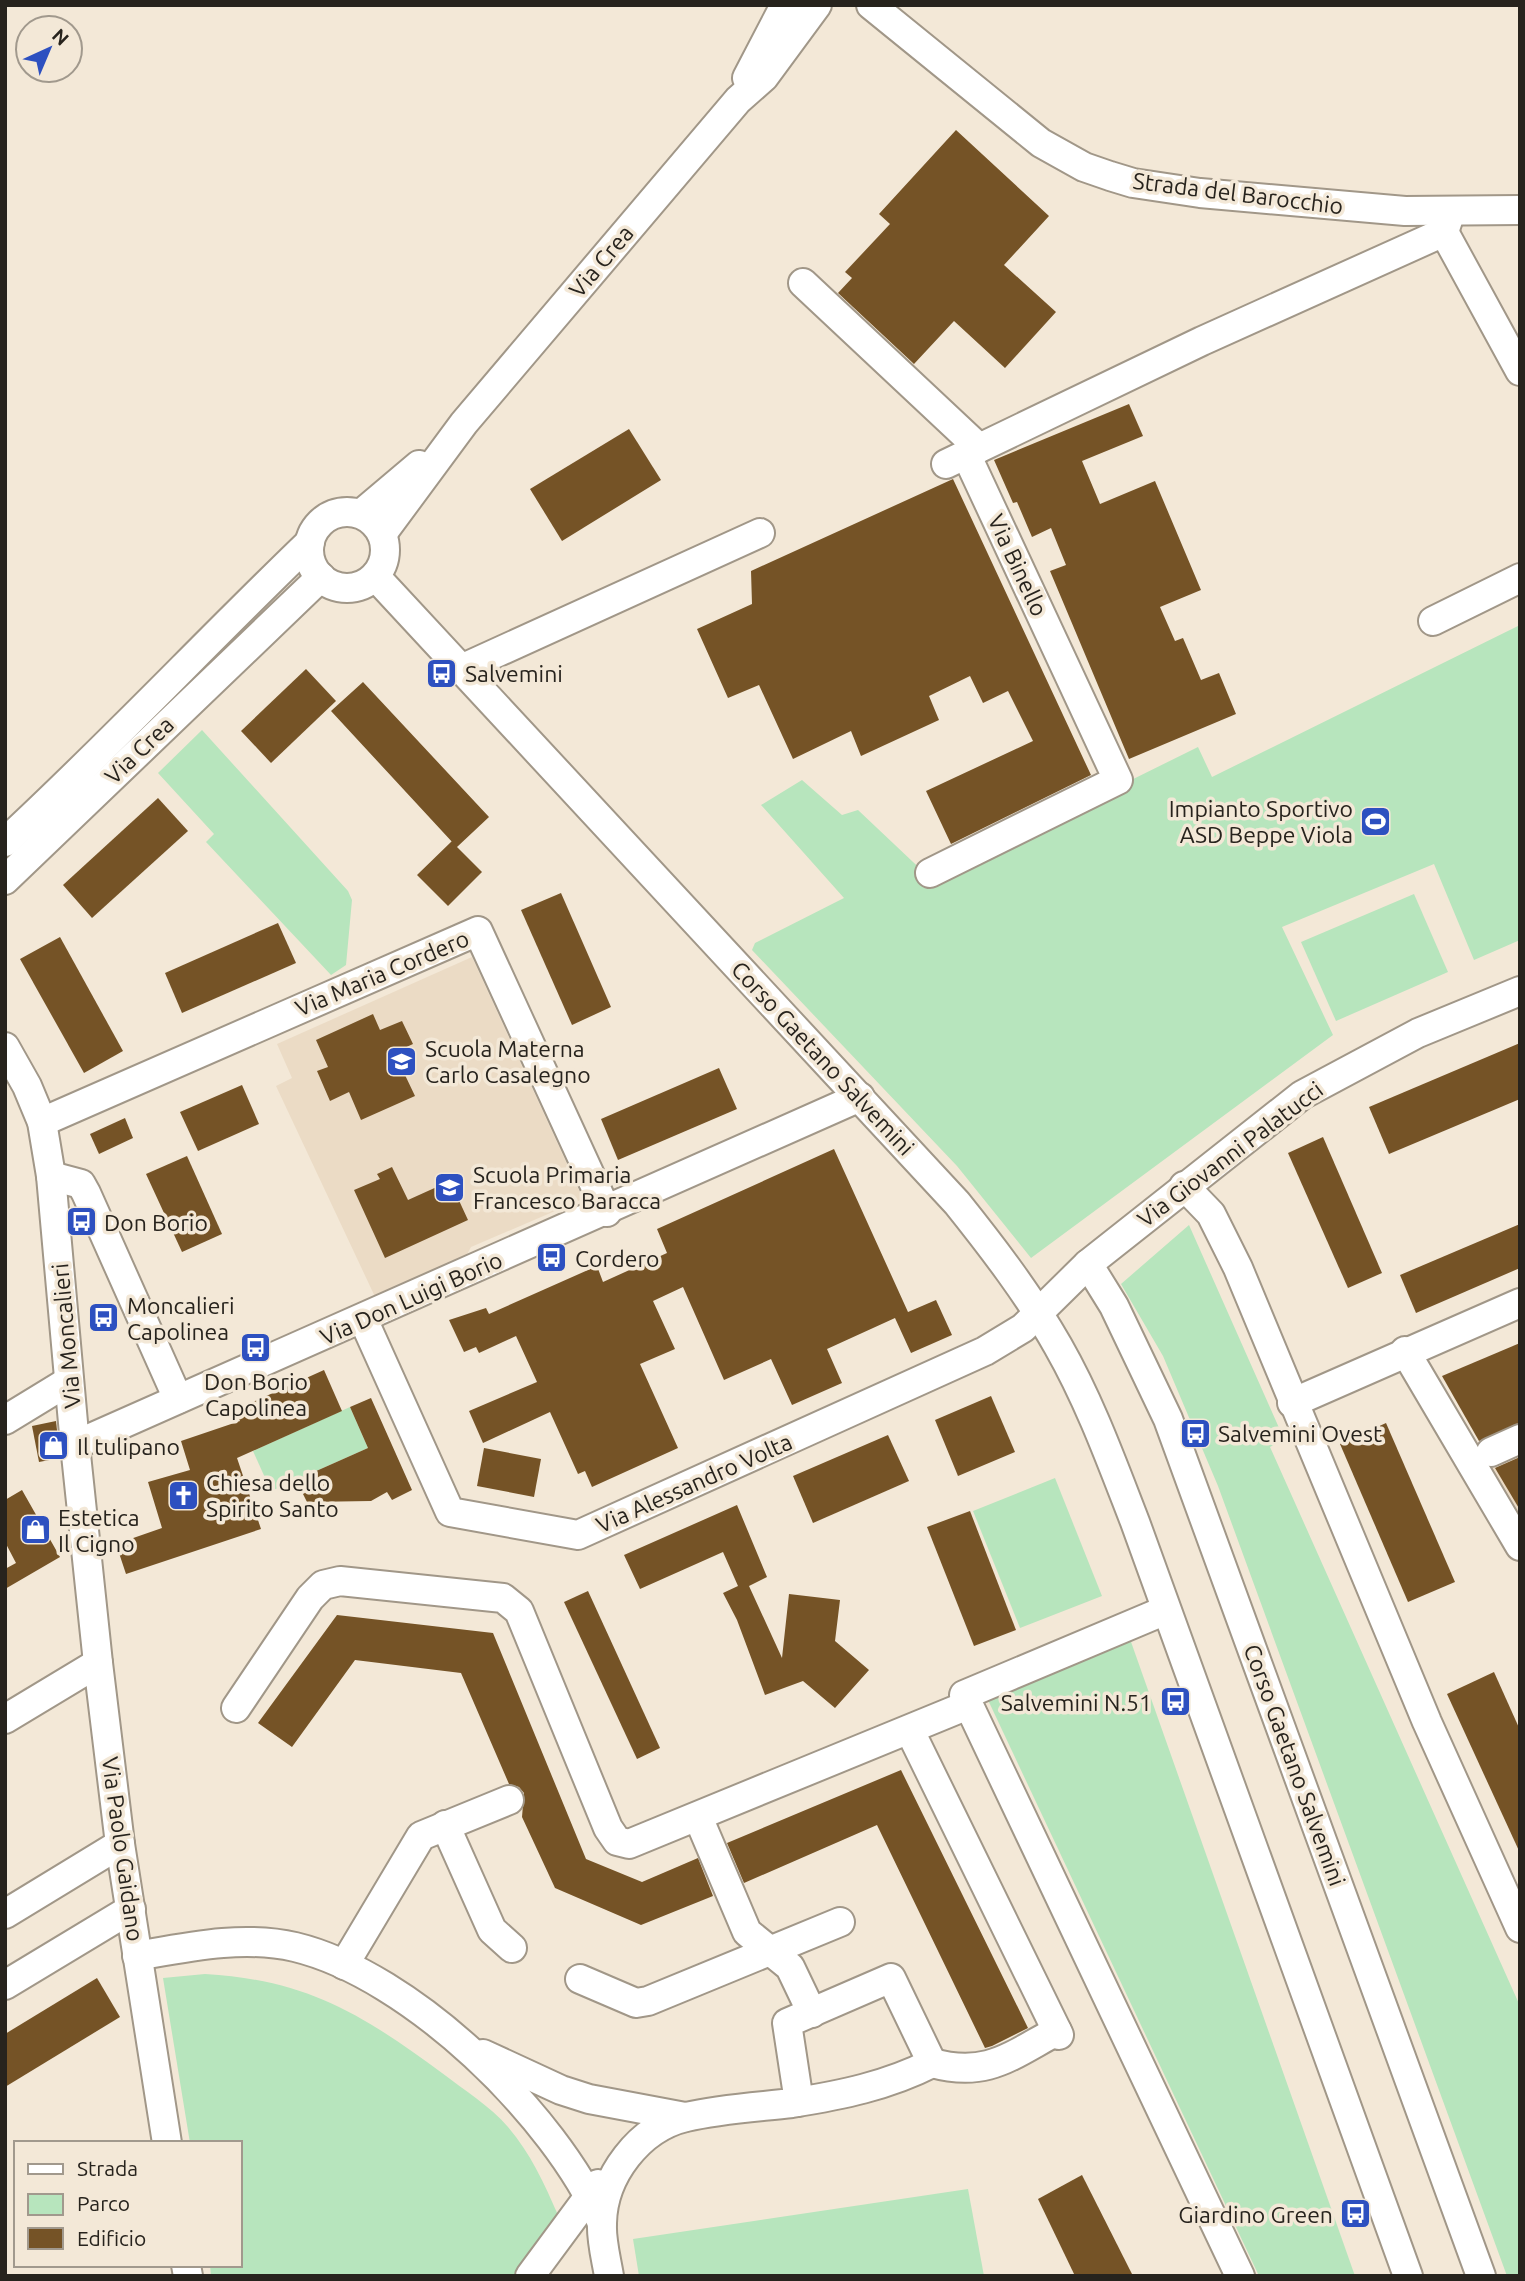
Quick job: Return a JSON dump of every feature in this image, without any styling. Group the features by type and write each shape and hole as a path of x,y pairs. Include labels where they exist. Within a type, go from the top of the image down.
{"street":[{"name":"Via Crea","path":"738,100 751,67 785,5"},
{"name":"Via Crea","path":"382,534 464,423 738,100 764,76 817,5"},
{"name":"Strada del Barocchio","path":"871,5 1041,143 1084,167 1133,183 1200,193 1405,211 1448,222"},
{"name":"Strada del Barocchio","path":"964,455 1448,222 1520,211"},
{"path":"1448,222 1520,371"},
{"path":"803,283 964,455"},
{"name":"Via Crea","path":"361,514 464,423"},
{"name":"Via Binello","path":"930,873 1118,780 964,455"},
{"path":"335,514 361,514 377,526 382,534 385,557 375,576 354,587 331,584 321,577 314,567 310,542 324,520 335,514"},
{"path":"461,669 760,533"},
{"name":"Via Crea","path":"6,842 310,542"},
{"name":"Corso Gaetano Salvemini","path":"375,576 957,1203 1038,1314 1058,1346 1103,1438 1408,2276"},
{"name":"Via Crea","path":"5,880 321,577"},
{"path":"1433,621 1520,578"},
{"name":"Via Crea","path":"173,680 237,639 273,622"},
{"name":"Via Maria Cordero","path":"42,1122 478,931 607,1212"},
{"name":"Via Giovanni Palatucci","path":"1038,1314 1088,1264 1302,1095 1418,1032 1520,991"},
{"name":"Via Moncalieri","path":"5,1046 27,1086 42,1122 51,1176 98,1663"},
{"name":"Via Don Luigi Borio","path":"75,1445 607,1212 860,1097"},
{"path":"51,1176 81,1184 178,1399"},
{"path":"1184,1186 1211,1214 1233,1257 1427,1722 1520,1928"},
{"name":"Corso Gaetano Salvemini","path":"1088,1264 1114,1306 1168,1419 1481,2276"},
{"path":"1292,1403 1520,1303"},
{"name":"Via Alessandro Volta","path":"363,1319 450,1512 578,1535 985,1351 1023,1328 1038,1314"},
{"path":"1405,1352 1520,1546"},
{"path":"5,1420 69,1381"},
{"path":"1491,1452 1520,1439"},
{"path":"236,1708 310,1598 323,1585 340,1581 503,1598 519,1611 608,1828 617,1841 629,1844 968,1705"},
{"path":"1166,1610 964,1695 1240,2276"},
{"path":"5,1719 98,1663"},
{"name":"Via Paolo Gaidano","path":"98,1663 120,1844 167,2141"},
{"path":"530,2276 589,2194 641,2141 663,2126 685,2117 799,2102 893,2082 932,2063 949,2067 986,2068 1058,2033 910,1731"},
{"path":"344,1965 421,1836 509,1800"},
{"path":"698,1817 747,1932 790,1966 812,2013"},
{"path":"445,1825 492,1930 512,1948"},
{"path":"5,1914 120,1844"},
{"path":"5,1985 131,1909"},
{"path":"580,1979 636,2003 840,1922"},
{"path":"137,1956 229,1942 257,1942 293,1947 344,1965 394,1993 461,2043 529,2111 589,2194 602,2223 609,2276"},
{"path":"799,2102 787,2023 891,1978 932,2063"},
{"path":"461,2043 561,2090 640,2110 685,2117"},
{"path":"602,2223 608,2186 623,2160"}],"shaded area":[{"path":"472,957 583,1199 471,1247 464,1260 377,1301 276,1086 292,1078 277,1044"},
{"path":"1520,1455 1520,1521 1489,1468"}],"green space":[{"path":"1520,625 1520,940 1474,960 1434,864 1282,927 1333,1035 1031,1258 957,1166 752,950 755,943 844,898 761,805 802,780 842,815 858,810 931,879 1198,747 1212,777"},
{"path":"202,730 348,891 352,900 346,965 331,975 206,842 214,834 158,773"},
{"path":"1414,894 1448,972 1336,1021 1301,942"},
{"path":"1189,1225 1284,1439 1270,1447 1520,2006 1520,2276 1507,2276 1218,1486 1163,1356 1121,1284"},
{"path":"350,1407 368,1448 271,1491 253,1451"},
{"path":"1055,1478 1102,1596 1020,1628 973,1511"},
{"path":"1130,1639 1355,2276 1259,2276 988,1700"},
{"path":"205,1974 274,1984 304,1992 359,2017 386,2033 477,2098 501,2119 516,2137 542,2180 558,2215 515,2276 211,2276 210,2267 242,2267 242,2141 190,2141 163,1978"},
{"path":"968,2189 984,2276 639,2276 633,2239"}],"building":[{"path":"956,130 1049,216 1004,265 1056,312 1005,368 954,321 914,364 838,293 852,278 845,272 890,224 879,214"},
{"path":"1129,404 1143,436 1082,461 1100,504 1155,481 1201,590 1160,607 1175,641 1183,638 1201,680 1219,673 1236,714 1129,759 1050,571 1066,565 1051,528 1032,537 994,460"},
{"path":"629,429 661,480 562,541 530,489"},
{"path":"953,479 1091,775 951,844 926,791 1033,741 1008,691 983,703 970,676 929,696 939,720 861,756 851,731 793,759 759,685 728,698 697,629 752,604 751,571"},
{"path":"306,669 336,701 271,763 241,731"},
{"path":"363,682 489,817 457,847 482,872 448,906 417,875 452,841 331,711"},
{"path":"158,798 188,831 92,918 63,885"},
{"path":"561,893 611,1007 572,1025 521,910"},
{"path":"278,923 296,963 182,1013 165,973"},
{"path":"60,937 123,1051 84,1073 20,959"},
{"path":"373,1014 380,1030 402,1021 413,1044 400,1050 410,1072 405,1075 415,1096 361,1120 349,1092 330,1101 317,1071 328,1067 316,1040"},
{"path":"1520,1043 1520,1099 1389,1154 1369,1107"},
{"path":"719,1068 737,1109 618,1160 601,1119"},
{"path":"242,1085 259,1124 198,1151 180,1112"},
{"path":"125,1118 133,1138 99,1154 90,1134"},
{"path":"1323,1137 1382,1273 1348,1288 1288,1153"},
{"path":"834,1149 908,1312 936,1300 952,1335 911,1353 895,1318 827,1349 842,1383 792,1405 771,1359 724,1380 683,1287 653,1301 675,1349 640,1364 678,1448 592,1487 585,1471 578,1474 550,1412 483,1443 469,1411 537,1382 516,1336 479,1353 476,1347 464,1352 449,1320 486,1308 489,1314 597,1266 603,1282 667,1253 657,1229"},
{"path":"187,1156 222,1234 182,1252 146,1174"},
{"path":"392,1167 408,1200 450,1181 468,1220 385,1258 354,1190 380,1179 377,1174"},
{"path":"1520,1224 1520,1268 1416,1313 1400,1275"},
{"path":"1520,1343 1520,1423 1479,1441 1442,1376"},
{"path":"324,1370 342,1411 237,1458 261,1529 126,1574 116,1544 162,1528 148,1482 190,1470 181,1441 240,1421 235,1410"},
{"path":"991,1396 1015,1452 958,1476 935,1420"},
{"path":"371,1398 412,1490 392,1500 387,1492 371,1501 307,1502 296,1480 368,1448 350,1407"},
{"path":"56,1421 60,1458 39,1462 32,1426"},
{"path":"1386,1423 1455,1582 1408,1602 1340,1444"},
{"path":"888,1435 909,1481 813,1523 793,1476"},
{"path":"484,1448 541,1459 534,1497 477,1486"},
{"path":"1520,1457 1520,1510 1495,1468"},
{"path":"22,1490 60,1557 5,1589 5,1569 16,1563 5,1542 5,1500"},
{"path":"737,1505 767,1577 749,1586 782,1658 789,1594 840,1600 835,1641 869,1670 835,1708 803,1681 765,1695 737,1620 723,1593 738,1586 723,1552 640,1589 624,1555"},
{"path":"970,1511 1016,1630 974,1646 927,1527"},
{"path":"588,1591 660,1748 637,1759 564,1602"},
{"path":"337,1615 493,1633 586,1859 642,1882 698,1858 713,1896 641,1925 555,1888 522,1817 524,1793 519,1787 509,1784 461,1673 355,1660 292,1747 258,1723"},
{"path":"1494,1672 1520,1730 1520,1853 1447,1694"},
{"path":"901,1770 1028,2028 992,2046 985,2048 877,1825 744,1883 727,1843"},
{"path":"97,1978 120,2017 5,2087 5,2034"},
{"path":"1082,2175 1133,2276 1075,2276 1038,2199"}],"place":[{"name":"Salvemini","path":"442,673"},
{"name":"Impianto Sportivo ASD Beppe Viola","path":"1376,821"},
{"name":"Scuola Materna Carlo Casalegno","path":"402,1061"},
{"name":"Scuola Primaria Francesco Baracca","path":"450,1187"},
{"name":"Don Borio","path":"81,1222"},
{"name":"Cordero","path":"552,1258"},
{"name":"Moncalieri Capolinea","path":"104,1318"},
{"name":"Don Borio Capolinea","path":"256,1347"},
{"name":"Salvemini Ovest","path":"1195,1433"},
{"name":"Il tulipano","path":"54,1446"},
{"name":"Chiesa dello Spirito Santo","path":"183,1495"},
{"name":"Estetica Il Cigno","path":"35,1530"},
{"name":"Salvemini N.51","path":"1175,1702"},
{"name":"Giardino Green","path":"1356,2214"}]}
